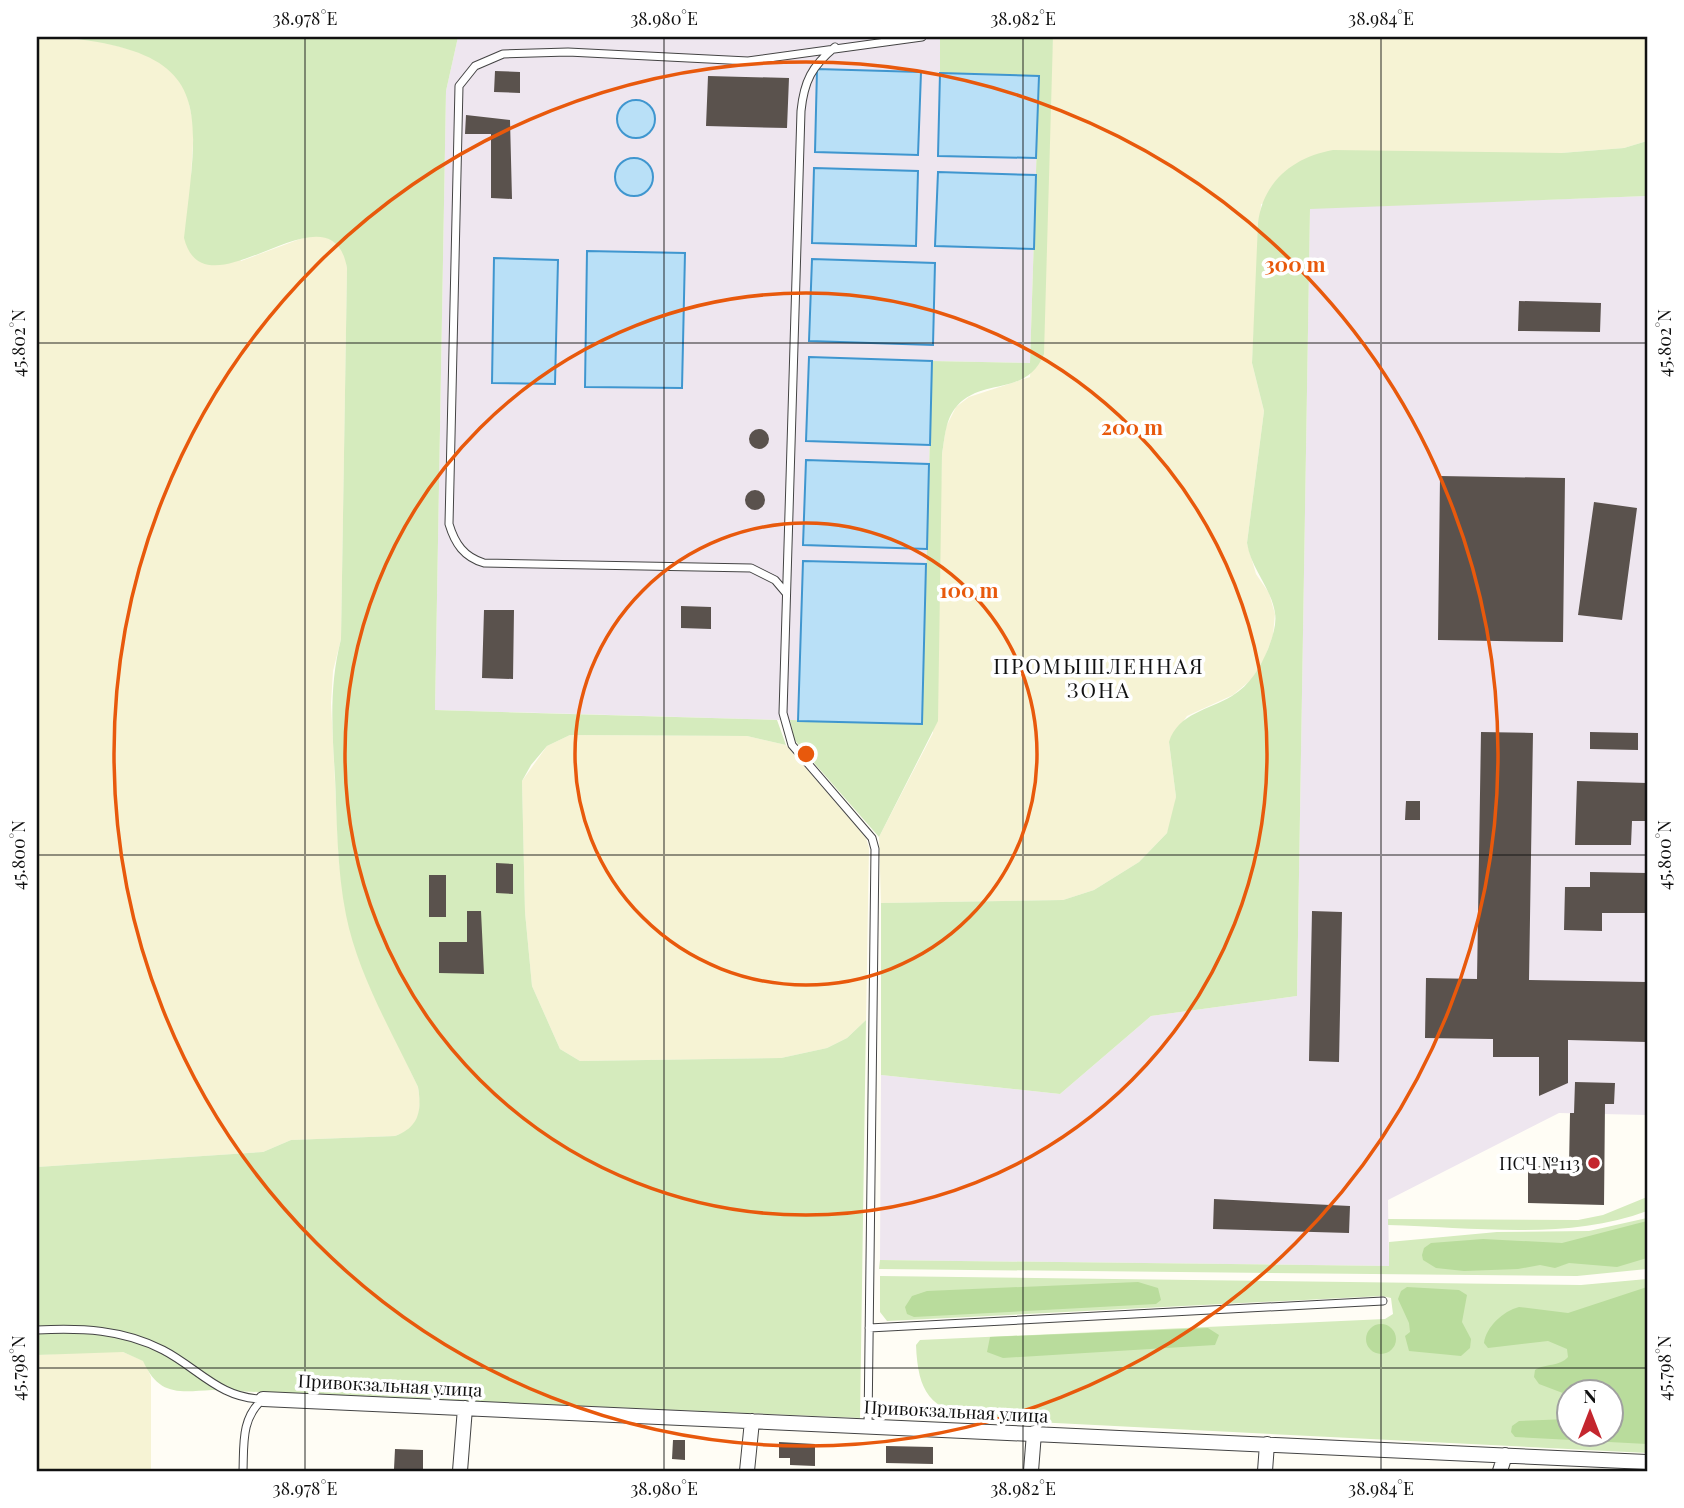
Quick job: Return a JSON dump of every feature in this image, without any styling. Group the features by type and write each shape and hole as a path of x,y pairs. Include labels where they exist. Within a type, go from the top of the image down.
{"street":[{"name":"Привокзальная улица","path":"263,1399 1647,1462"},
{"path":"460,1471 465,1408"},
{"path":"747,1471 752,1421"},
{"path":"1031,1471 1034,1433"},
{"path":"1265,1471 1267,1444"},
{"path":"1500,1471 1506,1455"}],"lane":[{"path":"787,594 775,580 751,568 484,563 466,555 455,540 449,524 457,97 467,72 483,61 503,54 568,52 748,61 922,37"},
{"path":"835,47 811,69 802,93 783,713 786,732 792,745 872,838 875,849 868,1426"},
{"path":"869,1328 1383,1301"},
{"path":"37,1331 82,1328 129,1336 180,1360 228,1394 263,1399"},
{"path":"243,1471 245,1424 255,1406 263,1399"}],"shaded area":[{"path":"37,37 99,41 147,54 170,69 186,89 194,127 191,176 241,261 308,236 322,236 335,241 345,253 347,268 341,639 333,671 331,703 339,862 347,916 365,974 418,1087 418,1120 410,1130 395,1136 291,1140 263,1152 37,1167"},
{"path":"458,37 940,37 941,73 1039,76 1030,363 932,361 922,724 435,710 446,91"},
{"path":"1053,37 1647,37 1647,141 1624,148 1561,153 1261,204 1252,363 1264,411 1247,543 1256,574 1269,593 1275,614 1273,635 1265,657 1252,679 1233,695 1187,716 1169,742 1176,797 1174,816 1167,833 1139,862 1094,890 1063,900 881,903 879,837 933,733 942,454 946,427 956,407 969,397 1030,377"},
{"path":"1647,196 1647,1115 1559,1113 1388,1200 1389,1266 880,1260 881,1075 1060,1094 1151,1016 1297,996 1310,208"},
{"path":"570,735 747,736 786,745 866,838 869,848 866,1020 847,1038 827,1048 781,1058 580,1061 560,1049 532,986 525,912 522,781 547,746"},
{"path":"123,1352 144,1361 151,1377 151,1471 37,1471 37,1355"}],"green space":[{"path":"59,37 458,37 446,91 435,710 777,720 786,745 747,736 570,735 547,746 522,781 525,912 532,986 560,1049 580,1061 781,1058 827,1048 847,1038 866,1020 860,1418 212,1390 179,1391 163,1386 156,1381 143,1361 123,1352 37,1355 37,1167 263,1152 291,1140 395,1136 414,1123 419,1111 418,1087 377,1003 351,937 339,863 332,708 341,639 347,268 336,244 318,237 294,241 241,260 216,265 196,260 184,238 193,153 192,120 186,94 171,72 146,56 110,45"},
{"path":"940,37 1053,37 1044,354 1027,376 968,397 953,411 948,423 942,454 938,721 879,837 794,739 790,720 922,724 932,361 1030,363 1039,76 940,73"},
{"path":"1647,141 1647,196 1310,209 1297,996 1151,1016 1060,1094 881,1075 881,903 1063,900 1094,890 1139,862 1167,833 1176,797 1169,742 1173,732 1187,718 1232,696 1244,687 1258,669 1268,649 1275,627 1275,613 1247,543 1264,411 1252,363 1258,223 1266,195 1274,183 1293,165 1319,153 1333,150 1561,153 1624,148"},
{"path":"1647,1197 1647,1211 1585,1226 1519,1230 1388,1225 1388,1219 1578,1220 1603,1215"},
{"path":"1647,1218 1647,1269 1577,1276 879,1269 880,1260 1389,1266 1389,1242 1497,1232 1589,1231"},
{"path":"1647,1221 1647,1258 1617,1267 1569,1263 1555,1268 1540,1265 1518,1269 1464,1271 1436,1268 1423,1260 1422,1255 1424,1248 1431,1243 1483,1239 1562,1243"},
{"path":"880,1276 1581,1285 1647,1279 1647,1453 976,1419 937,1404 924,1387 917,1362 916,1345 920,1340 1385,1319 1393,1314 1391,1298 1382,1296 887,1321 880,1312"},
{"path":"1138,1282 1158,1288 1161,1300 1156,1304 914,1317 907,1314 905,1307 912,1296 927,1291"},
{"path":"1407,1287 1459,1290 1467,1295 1462,1322 1471,1339 1470,1348 1461,1356 1409,1351 1405,1336 1410,1332 1409,1323 1398,1299 1401,1291"},
{"path":"1647,1287 1647,1444 1624,1443 1624,1378 1554,1378 1554,1390 1539,1384 1534,1377 1535,1370 1564,1360 1568,1357 1567,1349 1548,1341 1488,1348 1484,1343 1488,1331 1496,1321 1519,1307 1568,1313"},
{"path":"1381,1324 1391,1329 1396,1339 1391,1349 1381,1354 1371,1349 1366,1339 1371,1329"},
{"path":"1208,1328 1219,1335 1215,1345 1003,1358 987,1352 990,1337"},
{"path":"1554,1420 1554,1439 1515,1437 1511,1432 1512,1426 1519,1421"}],"water":[{"path":"817,69 921,72 918,155 815,152"},
{"path":"940,73 1039,76 1036,158 938,156"},
{"path":"636,100 650,105 655,119 650,133 636,138 622,133 617,119 622,105"},
{"path":"634,158 648,163 653,177 648,191 634,196 620,191 615,177 620,163"},
{"path":"814,168 918,171 916,246 812,243"},
{"path":"938,172 1036,175 1034,249 935,246"},
{"path":"587,251 685,253 682,388 585,387"},
{"path":"494,258 558,260 555,384 492,383"},
{"path":"812,259 935,263 933,345 809,341"},
{"path":"809,357 932,361 930,445 806,441"},
{"path":"806,460 929,464 927,549 803,545"},
{"path":"803,561 926,564 922,724 798,721"}],"building":[{"path":"495,71 520,72 520,93 494,92"},
{"path":"708,76 789,78 787,128 706,126"},
{"path":"466,115 510,120 512,199 491,198 491,134 465,134"},
{"path":"1519,301 1601,303 1600,332 1518,331"},
{"path":"759,429 766,432 769,439 766,446 759,449 752,446 749,439 752,432"},
{"path":"1440,476 1565,478 1563,642 1438,640"},
{"path":"755,490 762,493 765,500 762,507 755,510 748,507 745,500 748,493"},
{"path":"1594,502 1637,508 1622,620 1578,615"},
{"path":"681,606 711,607 711,629 681,628"},
{"path":"484,610 514,610 513,679 482,678"},
{"path":"1481,732 1533,733 1529,980 1647,982 1647,1042 1568,1040 1568,1083 1539,1096 1539,1057 1493,1057 1493,1039 1425,1038 1426,978 1477,979"},
{"path":"1590,732 1638,733 1638,750 1590,749"},
{"path":"1577,781 1647,783 1647,821 1632,821 1631,845 1575,845"},
{"path":"1406,801 1420,801 1420,820 1405,820"},
{"path":"496,863 513,864 513,894 496,893"},
{"path":"1590,872 1647,873 1647,913 1602,913 1602,931 1564,930 1565,887 1590,887"},
{"path":"429,875 446,875 446,917 429,917"},
{"path":"467,911 481,911 484,974 439,973 439,942 467,942"},
{"path":"1312,911 1342,912 1339,1062 1309,1061"},
{"path":"1575,1082 1615,1083 1614,1104 1605,1104 1604,1205 1528,1203 1528,1166 1569,1167 1570,1113 1574,1113"},
{"path":"1214,1199 1350,1206 1349,1233 1213,1229"},
{"path":"673,1440 685,1440 685,1460 672,1459"},
{"path":"779,1442 815,1444 815,1466 790,1465 790,1458 779,1458"},
{"path":"886,1446 933,1447 933,1464 886,1463"},
{"path":"395,1449 423,1450 423,1470 394,1469"}],"place":[{"name":"ПСЧ №113","path":"1594,1163"}],"district":[{"name":"ПРОМЫШЛЕННАЯ ЗОНА","path":"1099,677"}]}
